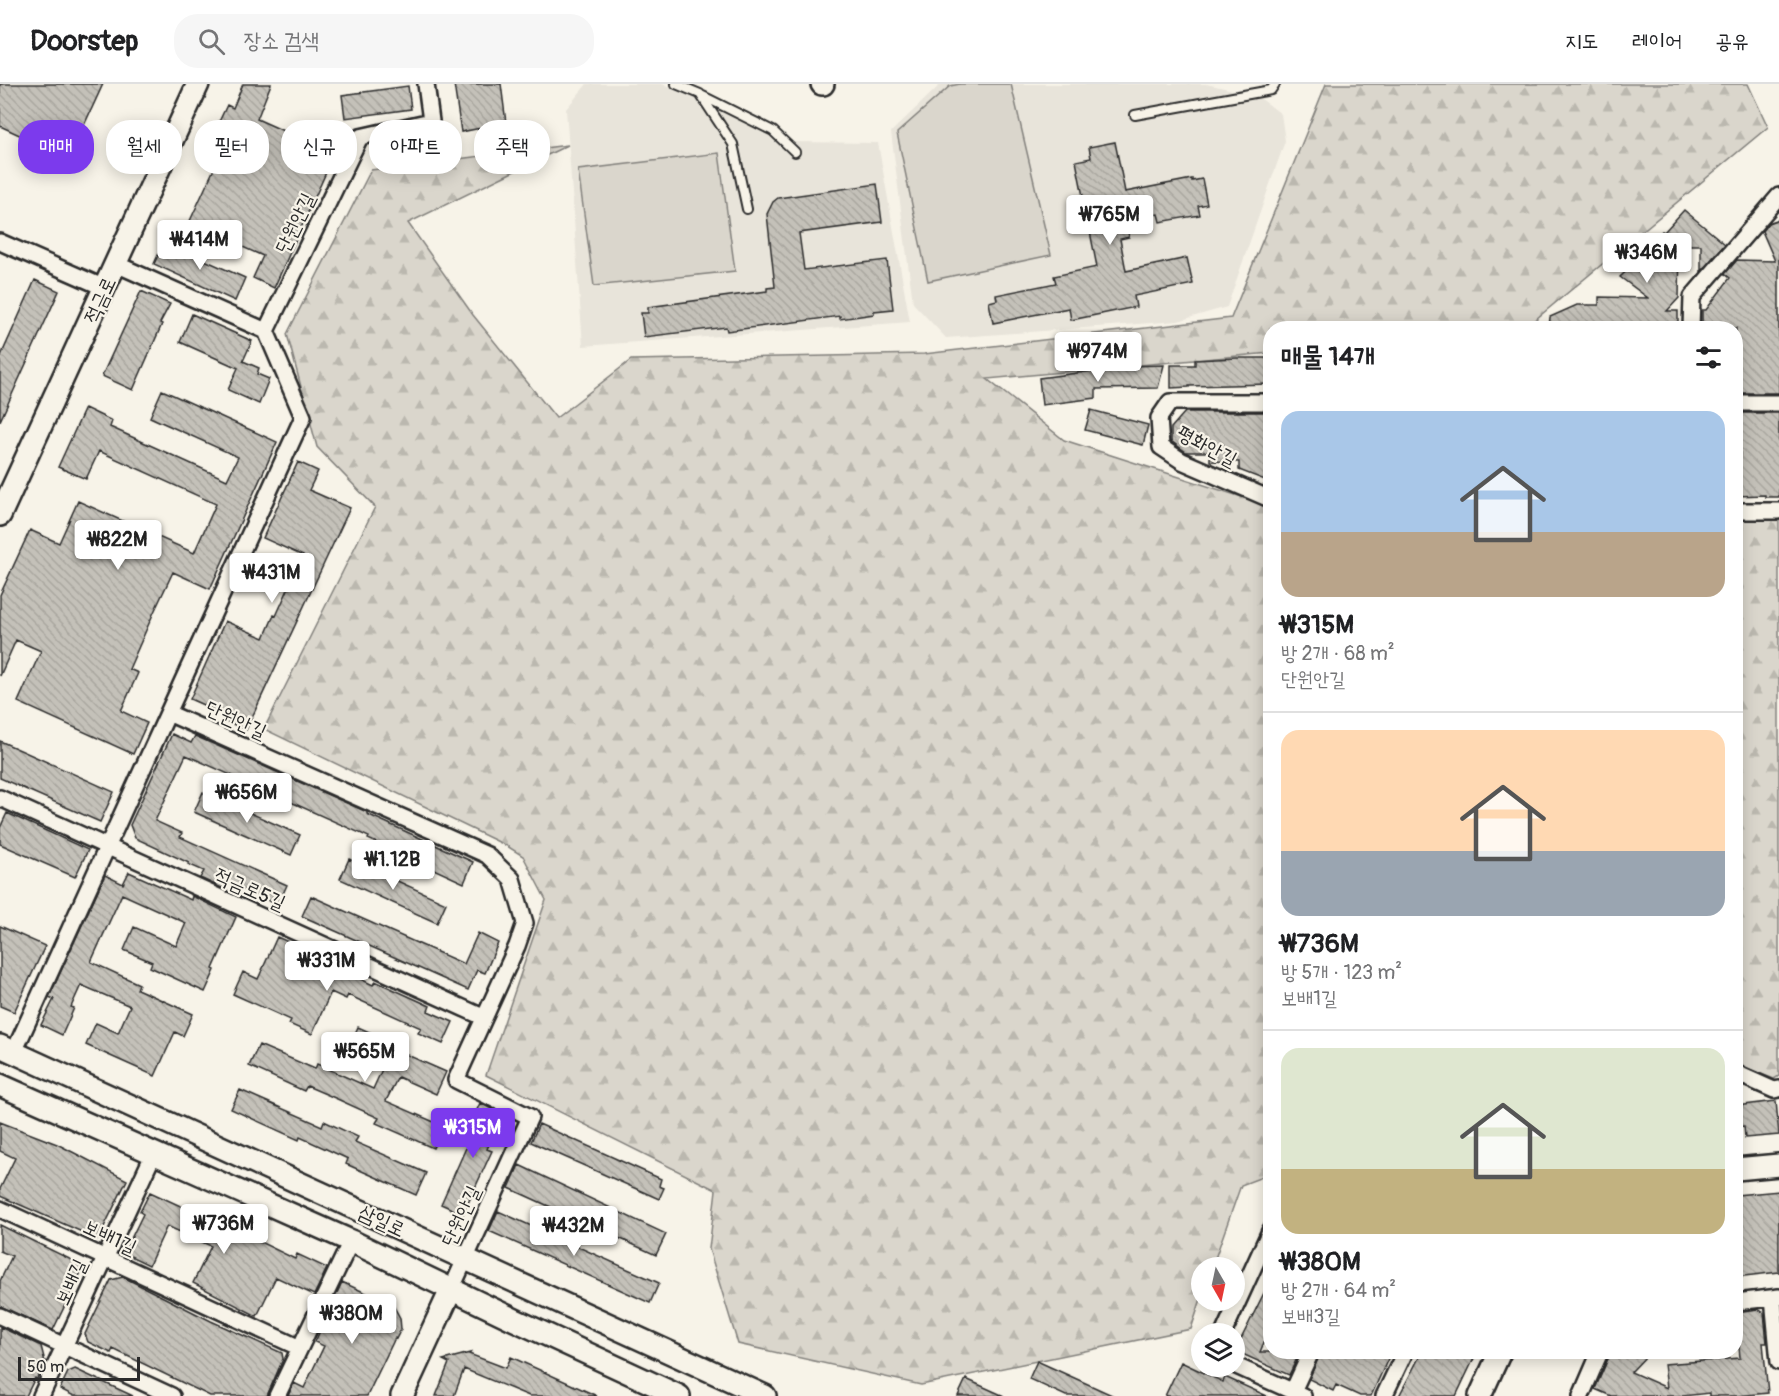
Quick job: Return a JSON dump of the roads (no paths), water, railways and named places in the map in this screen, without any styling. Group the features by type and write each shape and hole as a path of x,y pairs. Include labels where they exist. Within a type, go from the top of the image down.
{"main road":[{"name":"적금로","path":"0,515 198,84"},
{"name":"삼일로","path":"7,1049 765,1396"},
{"name":"삼일로","path":"0,1085 351,1241 679,1396"},
{"path":"1743,1168 1779,1165"},
{"path":"402,1396 451,1290"},
{"path":"1480,1396 1497,1359"}],"street":[{"name":"단원안길","path":"266,331 360,137 431,120 426,84"},
{"path":"1691,321 1692,297 1779,196"},
{"path":"0,242 105,288"},
{"path":"7,1049 107,847 303,417 266,331 116,264"},
{"name":"평화안길","path":"1263,402 1170,402 1159,418 1161,447 1182,461 1263,496"},
{"path":"1743,403 1779,403"},
{"path":"1743,511 1779,511"},
{"name":"단원안길","path":"168,713 487,855 512,879 525,923 517,946 456,1080 530,1117 451,1290"},
{"name":"적금로5길","path":"0,798 483,1017"},
{"path":"1743,1076 1774,1090 1779,1089"},
{"name":"보배길","path":"41,1396 154,1153"},
{"name":"보배1길","path":"0,1209 300,1348"},
{"path":"277,1396 351,1241"},
{"path":"1228,1323 1263,1246"},
{"path":"1743,1301 1776,1297 1779,1362"},
{"path":"0,1316 172,1396"},
{"path":"1245,1370 1298,1394 1309,1359"},
{"path":"1384,1396 1401,1359"},
{"path":"1581,1396 1597,1359"}],"lane":[{"path":"676,84 773,131 795,152"},
{"path":"1135,115 1271,90 1275,84"},
{"path":"700,94 734,144 747,209"}]}
